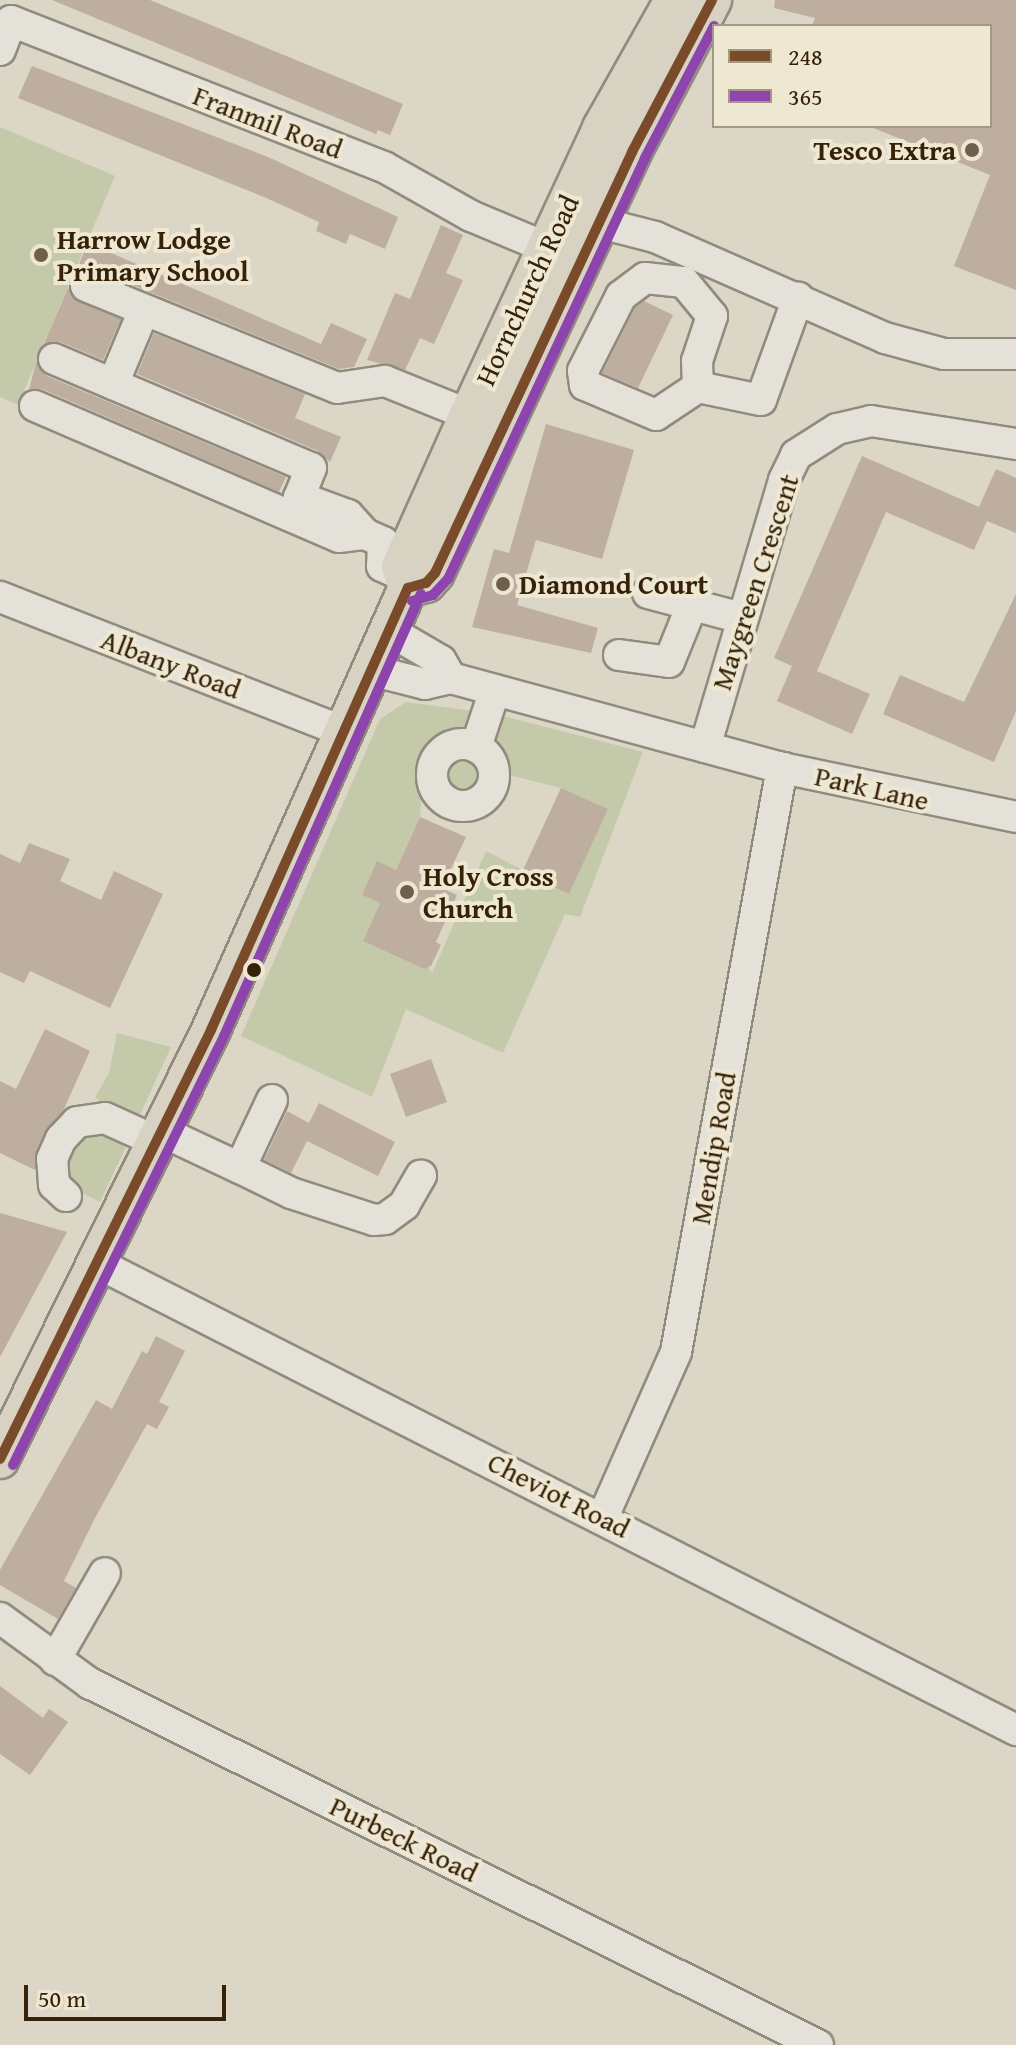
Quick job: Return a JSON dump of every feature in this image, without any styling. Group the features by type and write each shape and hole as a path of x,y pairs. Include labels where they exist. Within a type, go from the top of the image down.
{"main road":[{"name":"Hornchurch Road","path":"405,581 426,583 435,573 600,226 712,0"},
{"name":"Hornchurch Road","path":"5,1439 99,1264 160,1137 388,630 469,415 602,128 666,3"}],"street":[{"name":"Franmil Road","path":"0,50 11,21 384,167 471,216 547,248"},
{"path":"564,211 600,226 655,237 885,338 944,354 1016,354"},
{"path":"698,387 697,361 712,316 701,297 676,279 645,278 630,286 583,371 585,385 656,415 698,387 761,400 798,298"},
{"path":"86,286 337,388 385,381 469,415"},
{"path":"113,384 144,310"},
{"path":"54,359 311,468 299,497 348,515 365,534 383,542 382,566 405,581"},
{"path":"35,406 339,537 365,534"},
{"name":"Maygreen Crescent","path":"705,747 784,480 796,455 837,429 871,421 1016,444"},
{"path":"648,593 741,618"},
{"name":"Albany Road","path":"0,597 342,731"},
{"path":"619,655 669,662 692,605"},
{"name":"Park Lane","path":"388,630 441,661 451,678"},
{"name":"Park Lane","path":"370,670 425,684 451,678 782,768 1016,817"},
{"path":"476,747 495,690"},
{"name":"Mendip Road","path":"603,1517 676,1352 782,768"},
{"path":"240,1168 272,1100"},
{"path":"66,1196 54,1185 52,1159 77,1122 105,1118 240,1168 291,1193 374,1220 385,1219 404,1205 421,1176"},
{"name":"Cheviot Road","path":"99,1264 603,1517 1016,1730"},
{"path":"55,1660 105,1573"},
{"name":"Purbeck Road","path":"0,1618 89,1683 818,2045"}],"green space":[{"name":"Harrow Lodge Primary School","path":"0,127 115,176 18,405 0,397"},
{"path":"406,702 482,712 470,738 434,746 424,758 420,817 396,870 377,862 362,895 380,903 363,941 424,969 426,964 432,973 486,851 569,894 607,809 561,788 509,775 491,740 491,731 503,716 643,752 580,917 565,914 503,1053 406,1009 372,1097 241,1036 380,719"},
{"path":"463,755 477,761 483,775 477,789 463,795 449,789 443,775 449,761"},
{"path":"117,1033 171,1047 138,1119 95,1098 109,1073"},
{"path":"101,1128 129,1140 100,1202 70,1187 64,1155 73,1140"}],"building":[{"path":"52,0 150,0 403,104 390,135 378,130 376,134"},
{"name":"Tesco Extra","path":"775,0 1016,0 1016,290 954,266 990,175 873,128 992,128 992,24 813,24 815,18 774,8"},
{"path":"32,66 268,157 398,217 385,249 350,234 346,244 316,231 319,222 264,197 18,98"},
{"path":"441,225 463,235 446,273 463,280 434,344 420,338 405,370 367,360 395,293 410,299"},
{"path":"88,243 321,344 331,323 367,339 354,367 339,369 93,269 76,271"},
{"path":"68,288 79,302 121,319 103,360 61,342 44,344"},
{"path":"644,301 673,315 638,388 602,373 635,308"},
{"path":"154,333 305,394 295,418 341,437 330,462 318,451 137,374"},
{"path":"36,362 47,376 286,477 279,492 42,389 29,390"},
{"path":"546,424 634,450 602,559 536,540 517,605 598,628 591,653 472,627 494,549 509,553"},
{"path":"862,456 979,507 996,469 1016,478 1016,533 987,521 974,550 886,512 817,671 870,694 852,734 777,701 792,666 774,658"},
{"path":"1016,594 1016,711 994,762 883,714 900,675 964,702"},
{"path":"561,788 608,809 569,894 522,872"},
{"name":"Holy Cross Church","path":"420,817 466,837 442,888 457,895 436,942 441,945 431,966 424,969 363,941 380,903 362,895 377,861 396,870"},
{"path":"29,843 70,859 60,881 101,900 114,871 163,894 110,1008 30,971 24,983 0,972 0,854 20,863"},
{"path":"45,1029 90,1051 63,1111 45,1132 35,1170 0,1153 0,1081 16,1089"},
{"path":"431,1059 447,1102 406,1117 390,1074"},
{"path":"319,1103 395,1142 378,1176 307,1141 291,1173 264,1160 287,1111 309,1123"},
{"path":"0,1213 67,1232 0,1357"},
{"path":"156,1336 185,1351 159,1402 169,1407 157,1429 147,1424 95,1518 64,1581 76,1588 58,1619 0,1585 0,1570 96,1400 112,1409 142,1351 147,1354"},
{"path":"0,1686 43,1718 49,1709 68,1722 30,1775 0,1754"}],"transit line":[{"name":"248","path":"408,588 426,583 435,573 632,152 712,0"},
{"name":"365","path":"412,601 433,595 448,579 645,158 712,30"},
{"name":"248","path":"0,1459 211,1030 408,588"},
{"name":"365","path":"13,1465 224,1036 421,594"}],"place":[{"name":"Tesco Extra","path":"972,150"},
{"name":"Harrow Lodge Primary School","path":"41,255"},
{"name":"Diamond Court","path":"503,584"},
{"name":"Holy Cross Church","path":"407,892"}]}
